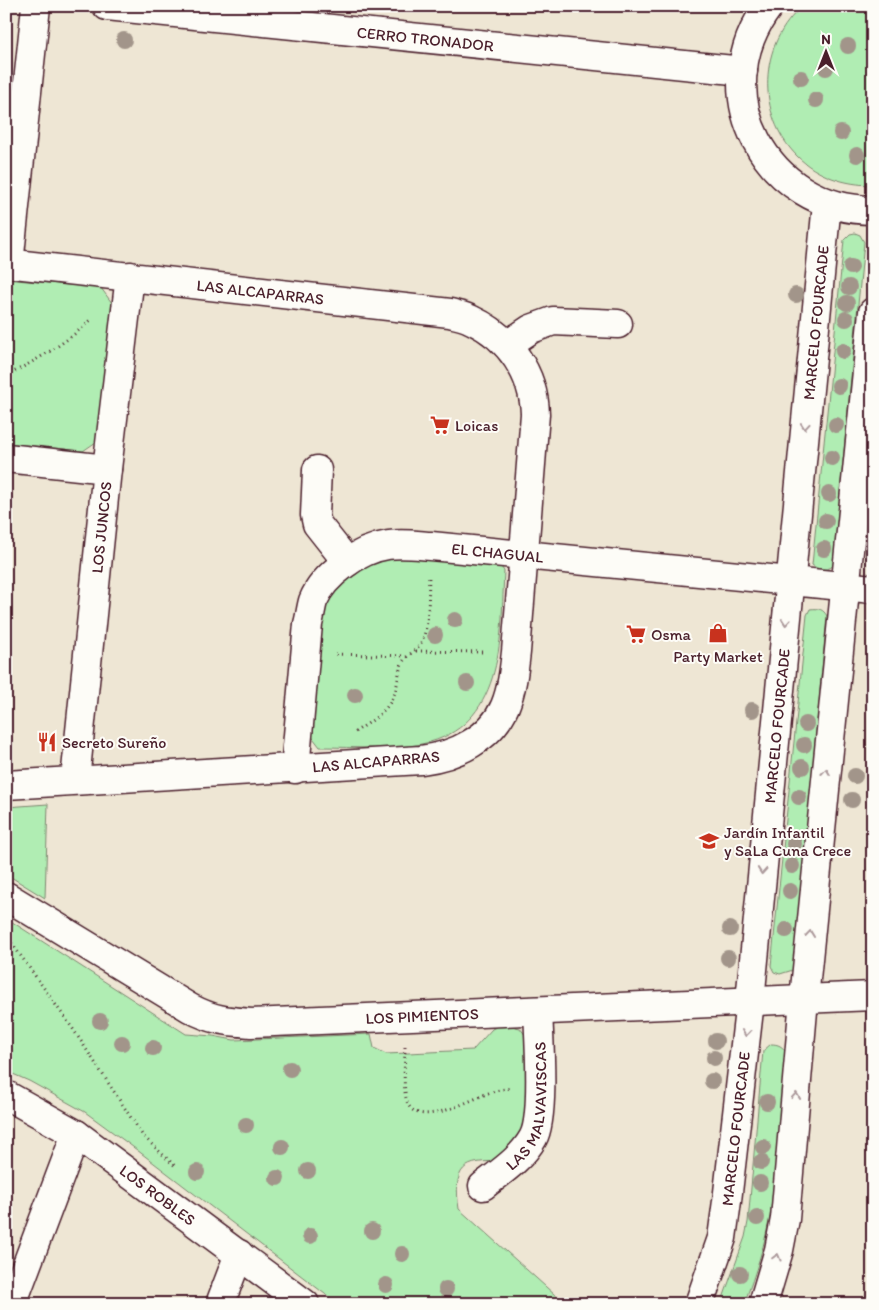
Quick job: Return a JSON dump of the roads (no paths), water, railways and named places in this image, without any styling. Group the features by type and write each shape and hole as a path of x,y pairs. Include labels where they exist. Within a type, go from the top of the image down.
{"street":[{"path":"8,264 36,6"},
{"name":"CERRO TRONADOR","path":"107,6 274,14 743,71"},
{"path":"769,6 760,18 749,44 743,71 743,99 750,126 762,152 780,174 802,191 827,203 855,210 873,210"},
{"name":"MARCELO FOURCADE","path":"699,1304 722,1238 750,1001 827,203"},
{"name":"LAS ALCAPARRAS","path":"6,785 421,760 439,758 456,752 478,739 495,724 505,705 512,680 516,652 535,414 530,383 522,365 507,344 490,330 471,319 450,313 130,276 8,264"},
{"name":"LOS JUNCOS","path":"75,780 107,469 130,276"},
{"path":"764,1304 786,1220 804,999 873,312"},
{"path":"507,344 531,329 553,321 618,324"},
{"path":"6,458 107,469"},
{"path":"317,470 315,515 317,524 346,562"},
{"name":"EL CHAGUAL","path":"295,768 306,652 313,602 321,587 346,562 373,548 404,544 431,546 873,589"},
{"name":"LOS PIMIENTOS","path":"6,896 190,1008 207,1017 222,1021 250,1023 873,996"},
{"name":"LAS MALVAVISCAS","path":"484,1186 513,1162 534,1138 540,1118 538,1010"},
{"name":"LOS ROBLES","path":"6,1095 76,1134 305,1304"},
{"path":"12,1304 76,1134"},
{"path":"220,1304 238,1254"}],"place":[{"name":"Loicas","path":"440,425"},
{"name":"Party Market","path":"718,633"},
{"name":"Osma","path":"636,634"},
{"name":"Secreto Sureño","path":"47,742"},
{"name":"Jardín Infantil y SaLa Cuna Crece","path":"709,841"}]}
